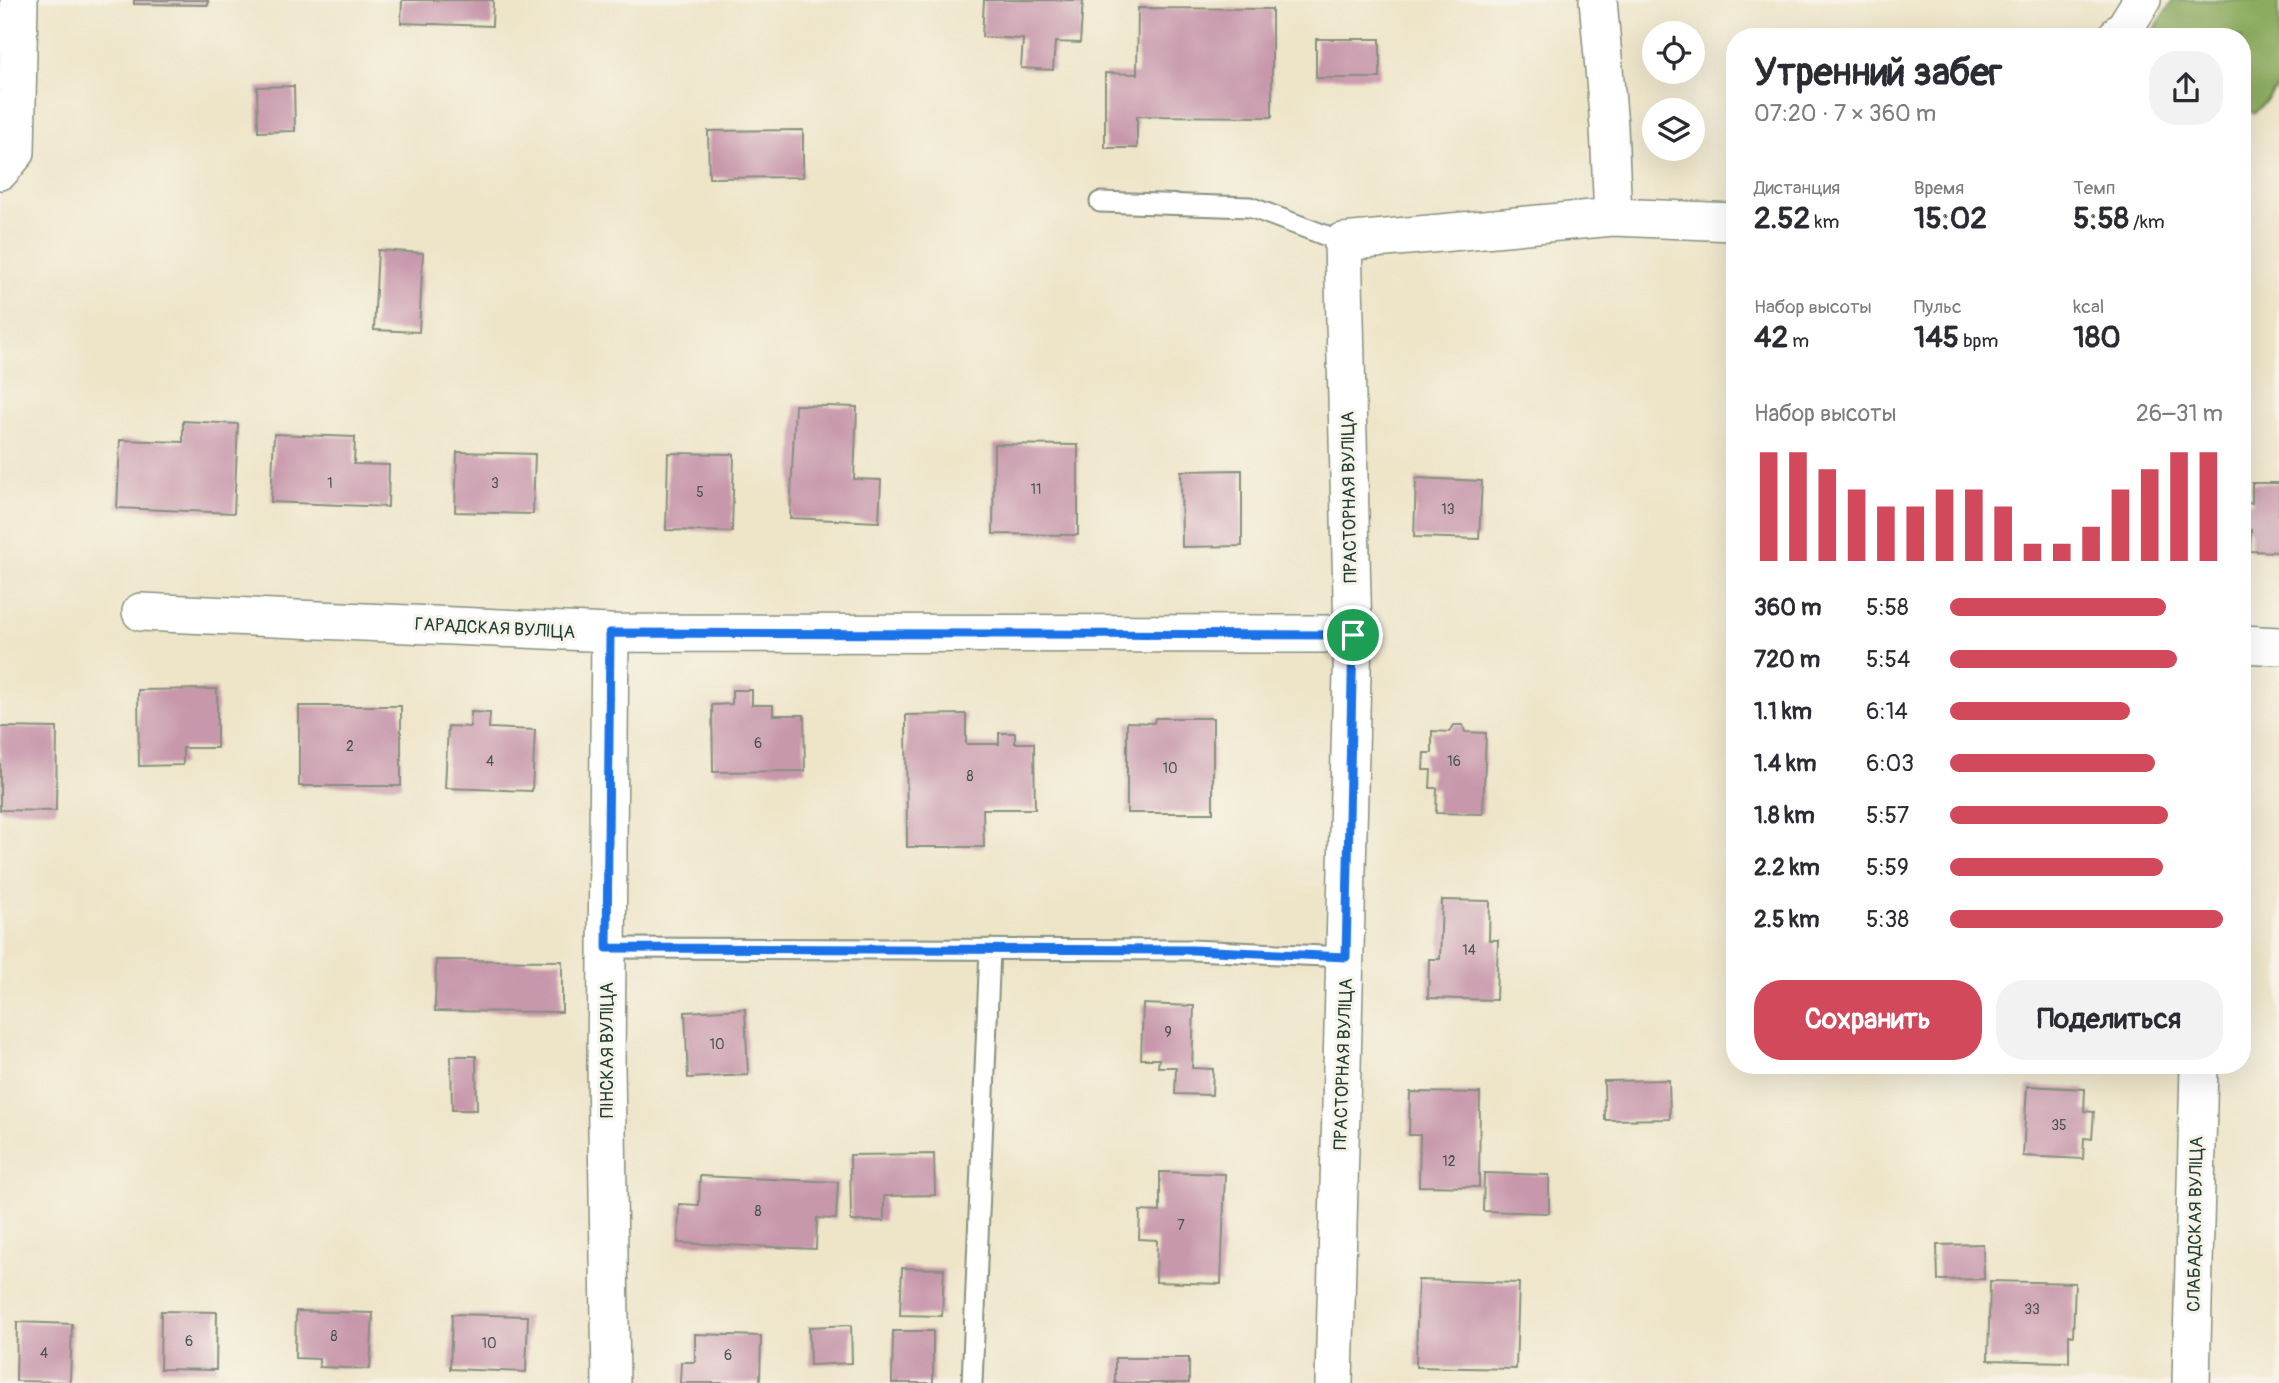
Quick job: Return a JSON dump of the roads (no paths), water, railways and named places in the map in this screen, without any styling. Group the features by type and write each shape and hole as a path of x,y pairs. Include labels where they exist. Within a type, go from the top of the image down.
{"street":[{"path":"8,161 19,0"},
{"path":"1598,0 1609,126 1613,216"},
{"path":"2124,28 2142,0"},
{"path":"1343,242 1613,216 1726,222"},
{"name":"ПРАСТОРНАЯ ВУЛІЦА","path":"1334,1383 1353,635 1343,242"},
{"name":"ГАРАДСКАЯ ВУЛІЦА","path":"141,612 610,633 1353,635"},
{"name":"ПІНСКАЯ ВУЛІЦА","path":"610,633 606,1065 611,1383"},
{"path":"2251,644 2279,646"},
{"name":"СЛАБАДСКАЯ ВУЛІЦА","path":"2191,1383 2199,1074"}],"lane":[{"path":"1100,202 1250,207 1343,242"},
{"path":"607,948 1192,950 1346,957"},
{"path":"972,1383 990,948"}]}
